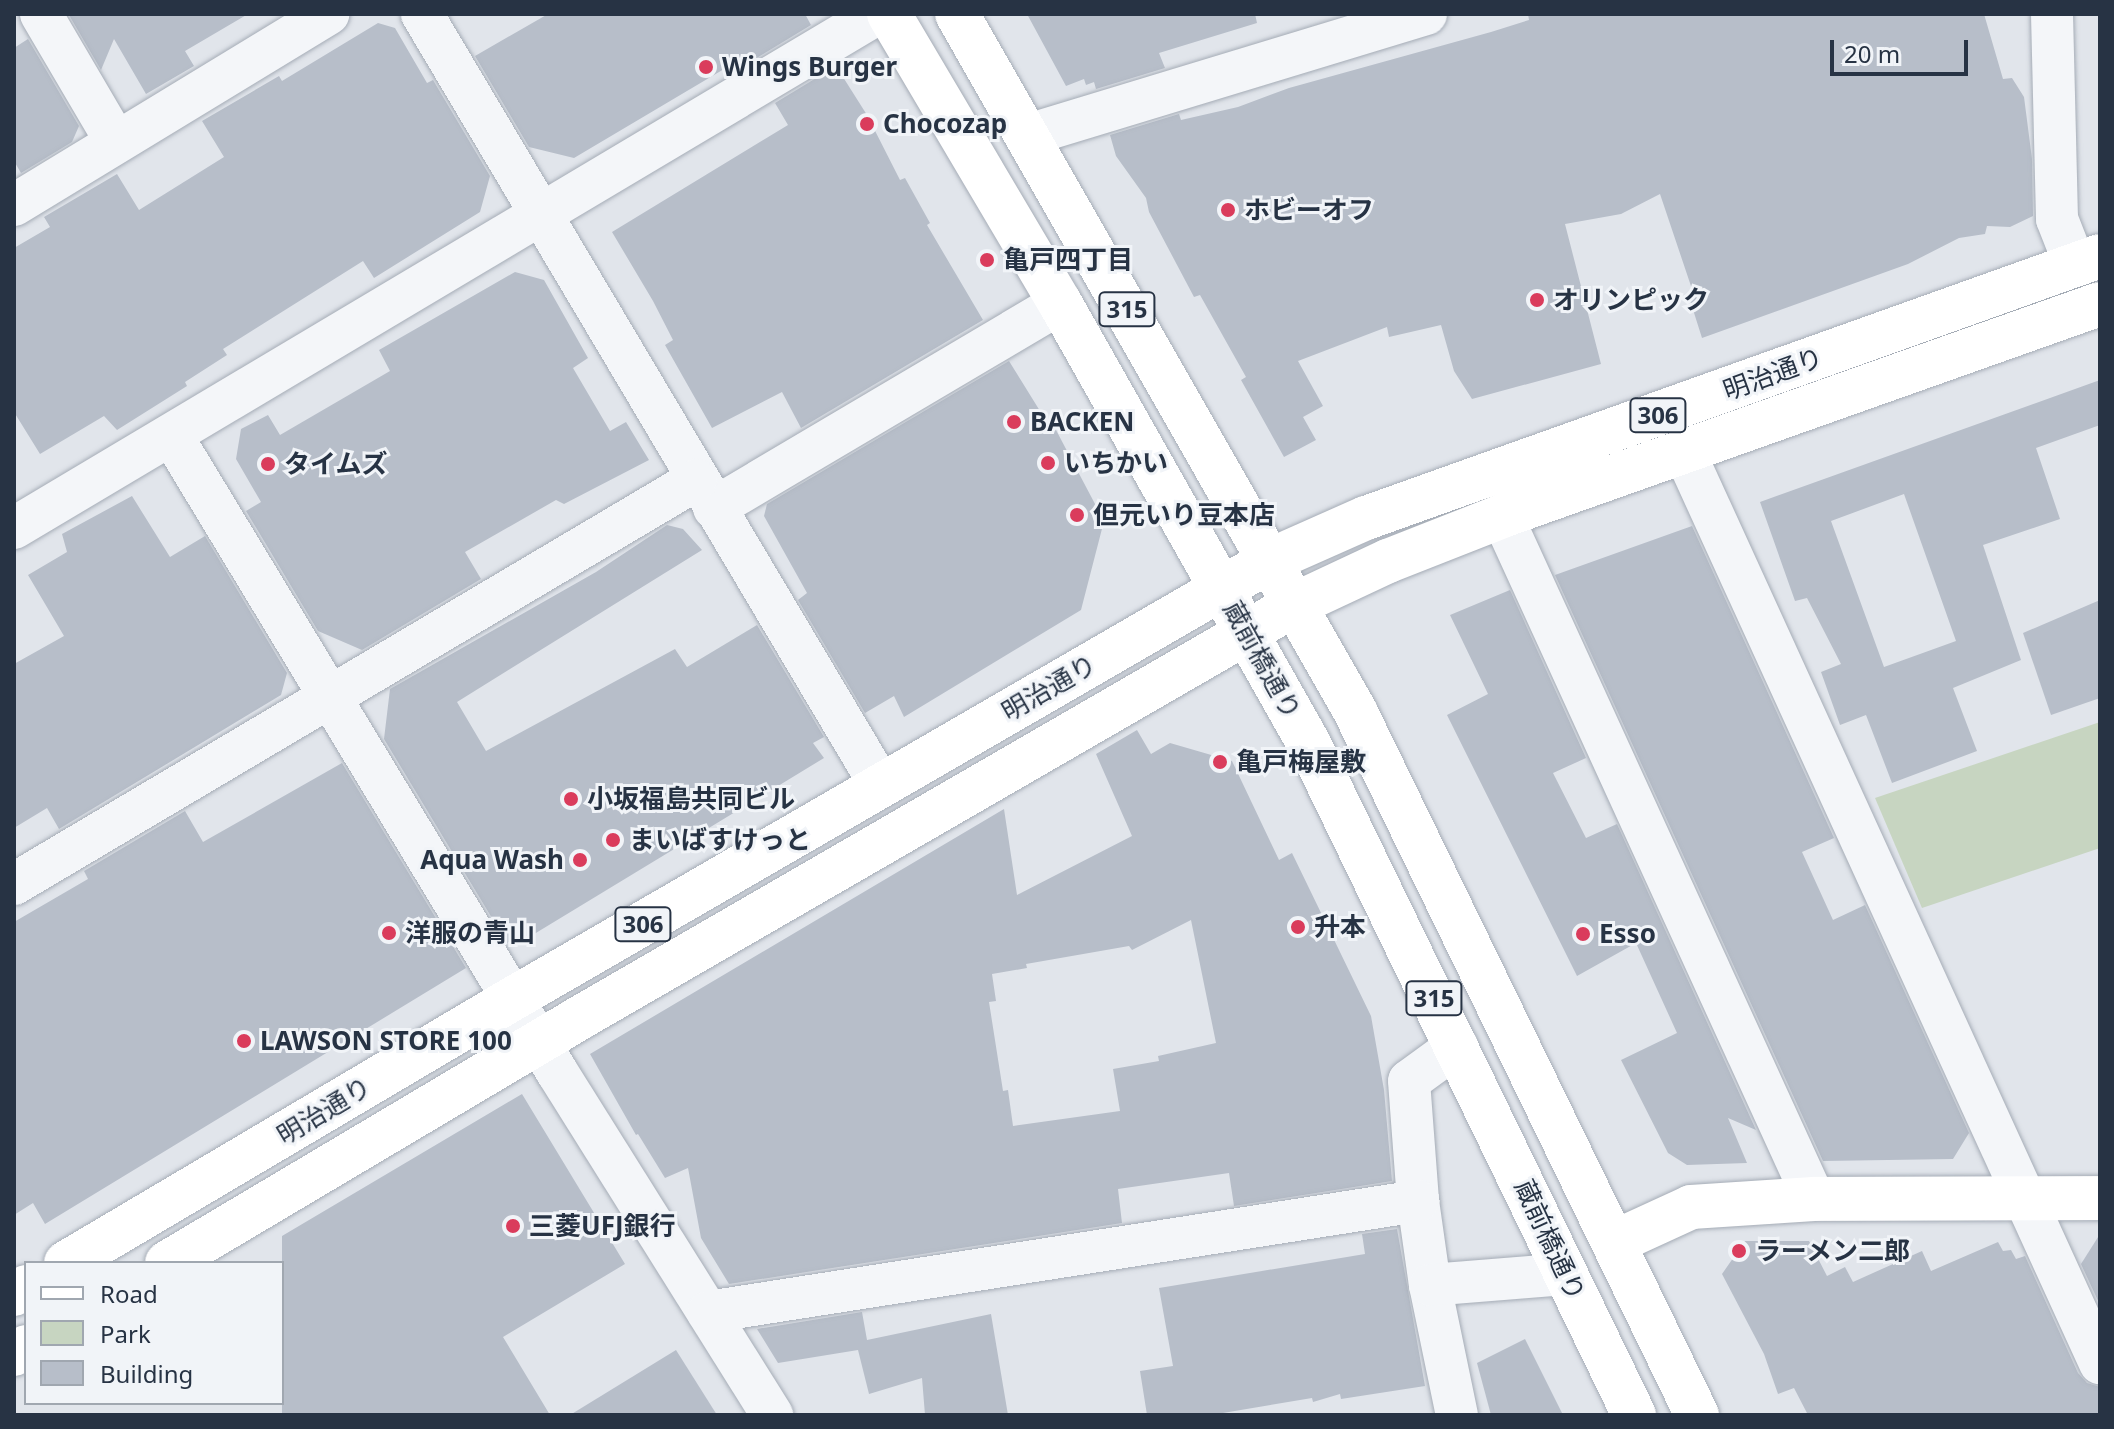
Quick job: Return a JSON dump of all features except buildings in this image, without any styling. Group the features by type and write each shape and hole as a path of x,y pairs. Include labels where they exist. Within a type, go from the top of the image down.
{"main road":[{"name":"蔵前橋通り","path":"889,14 1060,303 1308,742 1634,1415"},
{"name":"315","path":"957,14 1355,711 1697,1415"},
{"name":"明治通り","path":"69,1261 514,998 1271,560 1366,518 2088,261"},
{"name":"明治通り","path":"170,1261 540,1041 1296,604 1388,561 1502,516 1683,449 2100,304"},
{"path":"1615,1242 1691,1207 1814,1199 2100,1198"}],"street":[{"path":"41,14 116,142"},
{"path":"14,205 328,14"},
{"path":"422,14 881,786"},
{"path":"18,518 172,436 877,14"},
{"path":"1028,135 1426,14"},
{"path":"2052,14 2057,219 2088,261"},
{"path":"14,884 331,695 1060,303"},
{"path":"172,436 772,1415"},
{"path":"1683,449 2100,1363"},
{"path":"1502,516 1814,1199"},
{"path":"1457,1046 1409,1081 1418,1201 1430,1285 1457,1415"},
{"path":"708,1312 1418,1201"},
{"path":"1430,1285 1566,1274"}],"green space":[{"path":"2100,722 2100,848 1922,908 1875,798"}],"place":[{"name":"Wings Burger","path":"706,67"},
{"name":"Chocozap","path":"867,124"},
{"name":"ホビーオフ","path":"1228,210"},
{"name":"亀戸四丁目","path":"987,260"},
{"name":"オリンピック","path":"1537,300"},
{"name":"BACKEN","path":"1014,422"},
{"name":"いちかい","path":"1048,463"},
{"name":"タイムズ","path":"268,464"},
{"name":"但元いり豆本店","path":"1077,515"},
{"name":"亀戸梅屋敷","path":"1220,762"},
{"name":"小坂福島共同ビル","path":"571,799"},
{"name":"まいばすけっと","path":"613,840"},
{"name":"Aqua Wash","path":"580,860"},
{"name":"升本","path":"1298,927"},
{"name":"洋服の青山","path":"389,933"},
{"name":"Esso","path":"1583,934"},
{"name":"LAWSON STORE 100","path":"244,1041"},
{"name":"三菱UFJ銀行","path":"513,1226"},
{"name":"ラーメン二郎","path":"1739,1251"}]}
